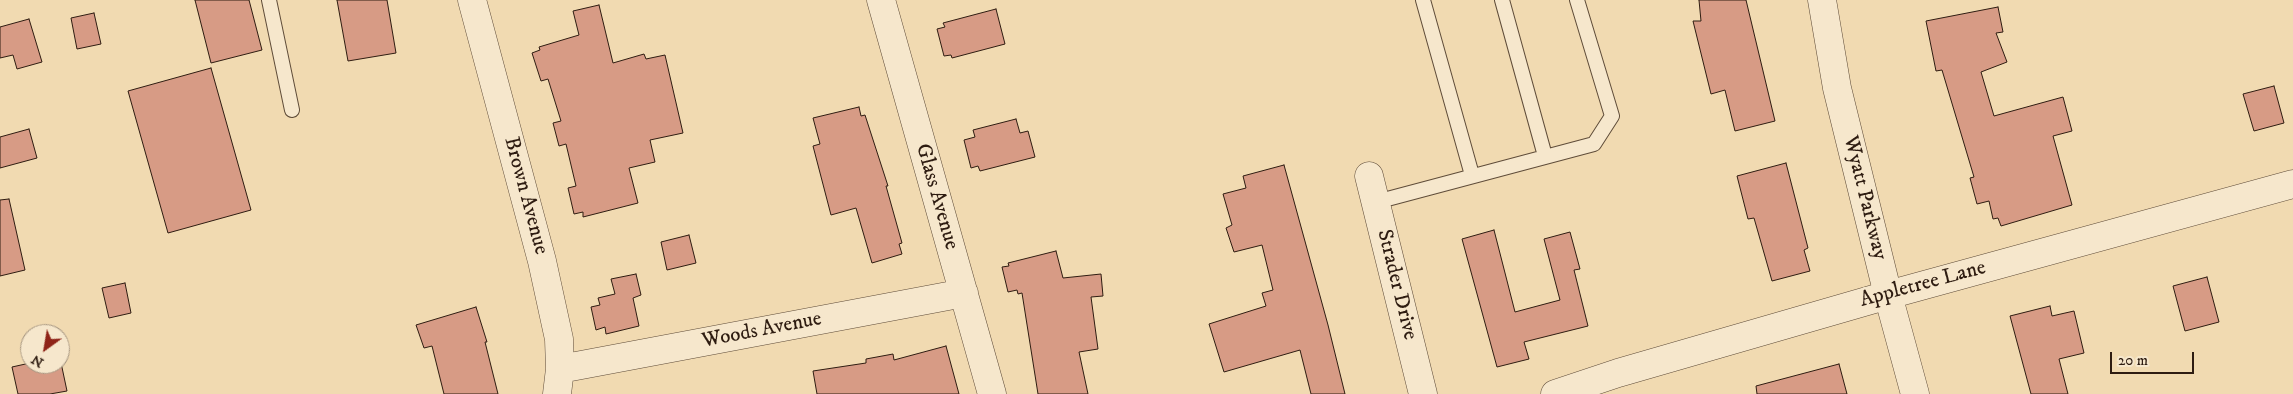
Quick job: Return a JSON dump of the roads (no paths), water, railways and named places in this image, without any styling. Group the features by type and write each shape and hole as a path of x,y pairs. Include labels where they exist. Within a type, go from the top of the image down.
{"street":[{"name":"Brown Avenue","path":"472,0 542,261 559,339 559,382"},
{"name":"Glass Avenue","path":"881,0 992,394"},
{"name":"Wyatt Parkway","path":"1822,0 1837,88 1915,394"},
{"name":"Strader Drive","path":"1369,176 1423,394"},
{"name":"Appletree Lane","path":"1555,394 1618,373 1888,294 2293,184"},
{"name":"Woods Avenue","path":"559,382 964,294"}],"lane":[{"path":"269,0 292,110"},
{"path":"1423,0 1472,175"},
{"path":"1502,0 1545,156"},
{"path":"1376,202 1594,144 1612,116 1577,0"}]}
